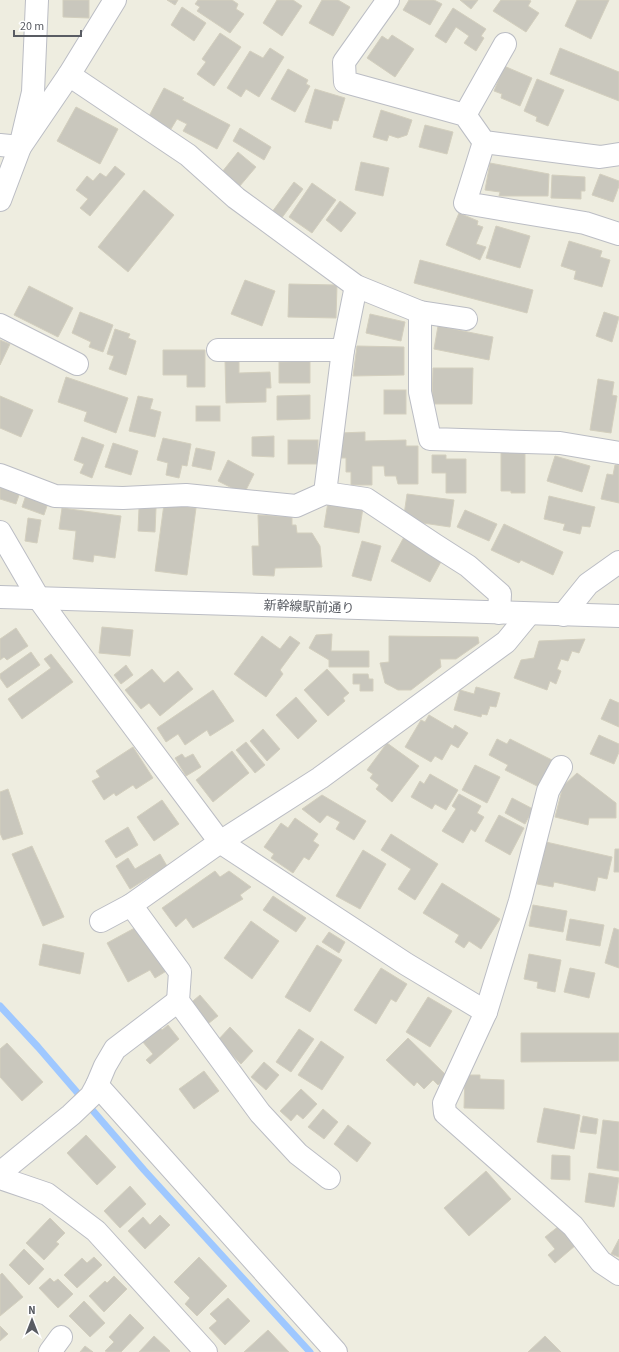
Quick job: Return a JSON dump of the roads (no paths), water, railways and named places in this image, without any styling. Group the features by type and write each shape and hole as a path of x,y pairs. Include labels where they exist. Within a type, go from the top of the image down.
{"street":[{"path":"0,200 10,146 33,92 37,0"},
{"path":"10,146 69,75 115,0"},
{"path":"388,0 344,62 345,82 465,115 484,142 600,157 619,154"},
{"path":"465,115 505,44"},
{"path":"69,75 188,155 236,198 356,286 420,312 466,319"},
{"path":"484,142 465,204 585,223 619,234"},
{"path":"324,493 344,350 356,286"},
{"path":"420,312 420,392 430,439 560,443 619,453"},
{"path":"0,325 77,364"},
{"path":"218,350 344,350"},
{"path":"0,475 55,496 123,498 186,495 296,506 324,493 366,499 468,566 500,594 499,613"},
{"path":"0,532 39,599 220,842 406,964 486,1012"},
{"path":"562,615 588,584 619,562"},
{"name":"新幹線駅前通り","path":"0,598 619,616"},
{"path":"101,921 130,904 220,842 320,778 506,642 529,614"},
{"path":"561,767 548,791 520,901 486,1012 444,1103 445,1113 573,1226 601,1262 619,1274"},
{"path":"130,904 180,972 178,1000 260,1113 298,1154 329,1178"},
{"path":"0,1173 71,1115 94,1090 115,1049 178,1000"},
{"path":"94,1090 336,1352"},
{"path":"0,1178 46,1194 96,1231 206,1352"}],"waterway":[{"path":"0,1006 38,1047 144,1170 310,1352"}]}
